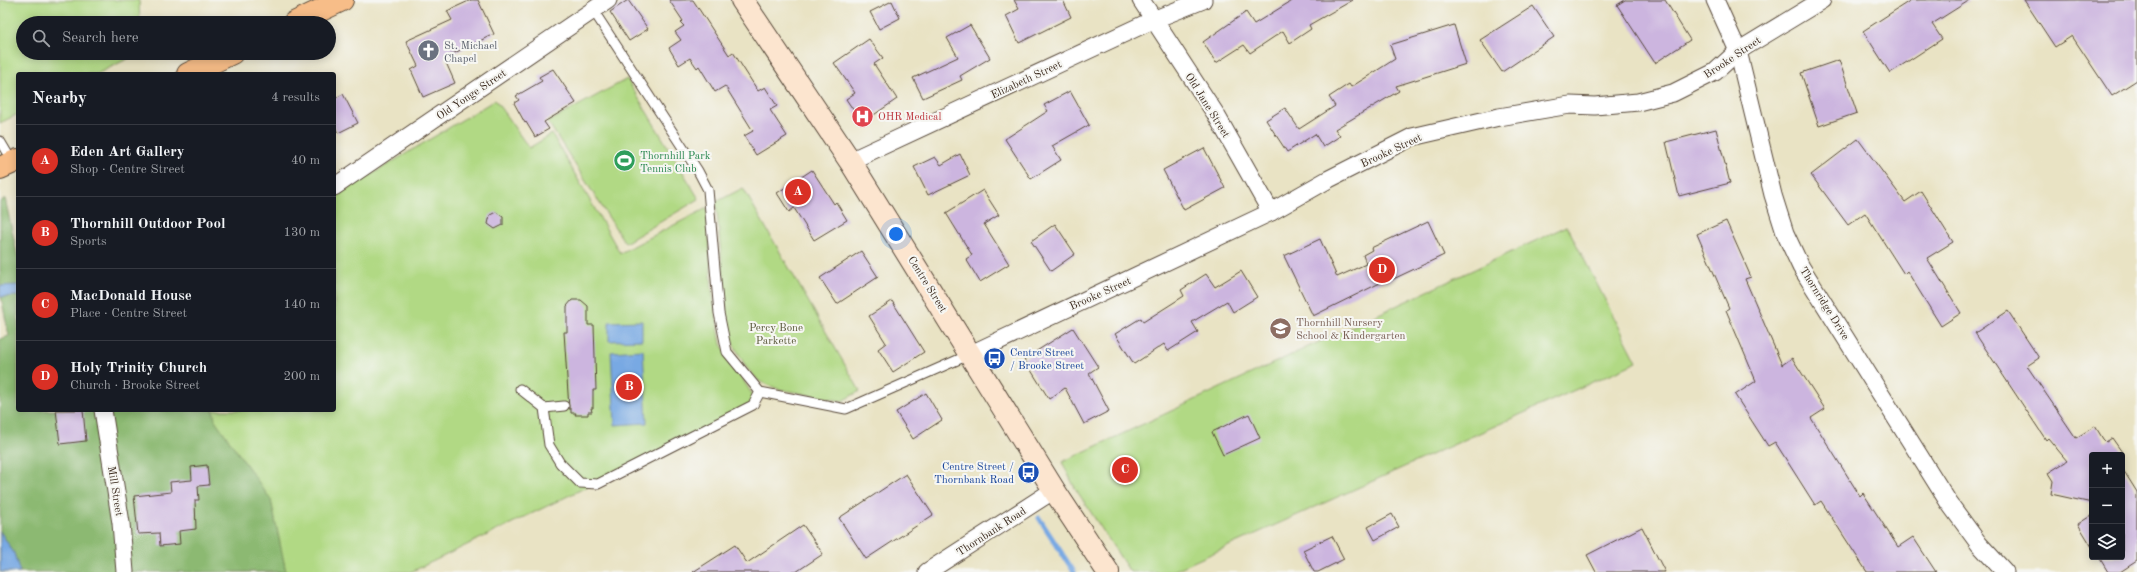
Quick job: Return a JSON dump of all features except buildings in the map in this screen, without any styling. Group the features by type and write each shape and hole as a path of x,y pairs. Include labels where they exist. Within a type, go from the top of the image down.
{"main road":[{"path":"309,16 342,0"},
{"name":"Centre Street","path":"742,0 850,161 972,354 1054,490 1108,572"},
{"path":"192,72 217,60"}],"street":[{"name":"Old Yonge Street","path":"336,186 608,0"},
{"name":"Old Jane Street","path":"1141,0 1215,113 1271,212"},
{"name":"Elizabeth Street","path":"850,161 1153,20 1203,0"},
{"name":"Thornridge Drive","path":"1715,0 1738,51 1773,195 1785,233 1801,267 1949,503 1980,544 2005,572"},
{"name":"Brooke Street","path":"972,354 1271,212 1329,179 1412,137 1463,124 1570,105 1595,106 1638,102 1673,93 1715,72 1738,51 1822,0"},
{"name":"Mill Street","path":"103,412 121,523 126,572"},
{"name":"Thornbank Road","path":"927,572 1054,490"}],"lane":[{"path":"593,10 698,171 708,190 719,313 727,352 760,392 846,409 972,354"},
{"path":"0,141 10,164"},
{"path":"520,389 544,408 549,445 560,463 580,482 598,484 752,405 760,392"},
{"path":"544,408 564,406"}],"green space":[{"path":"0,0 139,0 140,16 16,16 16,60 125,60 101,72 16,72 16,115 0,123"},
{"name":"Thornhill Park Tennis Club","path":"627,79 699,199 625,243 548,122"},
{"path":"495,100 529,148 552,134 620,253 707,208 712,290 721,344 758,404 411,572 234,572 205,412 336,412 336,196"},
{"name":"Percy Bone Parkette","path":"743,188 860,391 842,401 778,389 759,381 746,367 729,336 716,202"},
{"path":"5,198 16,249 16,412 213,412 215,420 271,500 286,572 0,572 0,339 9,336 0,292 0,202"},
{"path":"1567,226 1637,362 1171,572 1130,572 1075,488 1062,462"}],"water":[{"path":"16,285 16,296 0,297 0,286"},
{"path":"642,321 642,340 609,341 609,322"},
{"path":"643,350 647,423 615,425 611,352"},
{"path":"0,531 14,553 20,572 0,572"}],"waterway":[{"path":"1039,518 1074,572"}],"place":[{"name":"St. Michael Chapel","path":"428,51"},
{"name":"OHR Medical","path":"863,116"},
{"name":"Thornhill Park Tennis Club","path":"624,161"},
{"name":"Eden Art Gallery","path":"798,192"},
{"name":"Holy Trinity Church","path":"1382,270"},
{"name":"Thornhill Nursery School & Kindergarten","path":"1281,328"},
{"name":"Centre Street / Brooke Street","path":"995,358"},
{"name":"Thornhill Outdoor Pool","path":"629,387"},
{"name":"MacDonald House","path":"1125,470"},
{"name":"Centre Street / Thornbank Road","path":"1029,472"}]}
